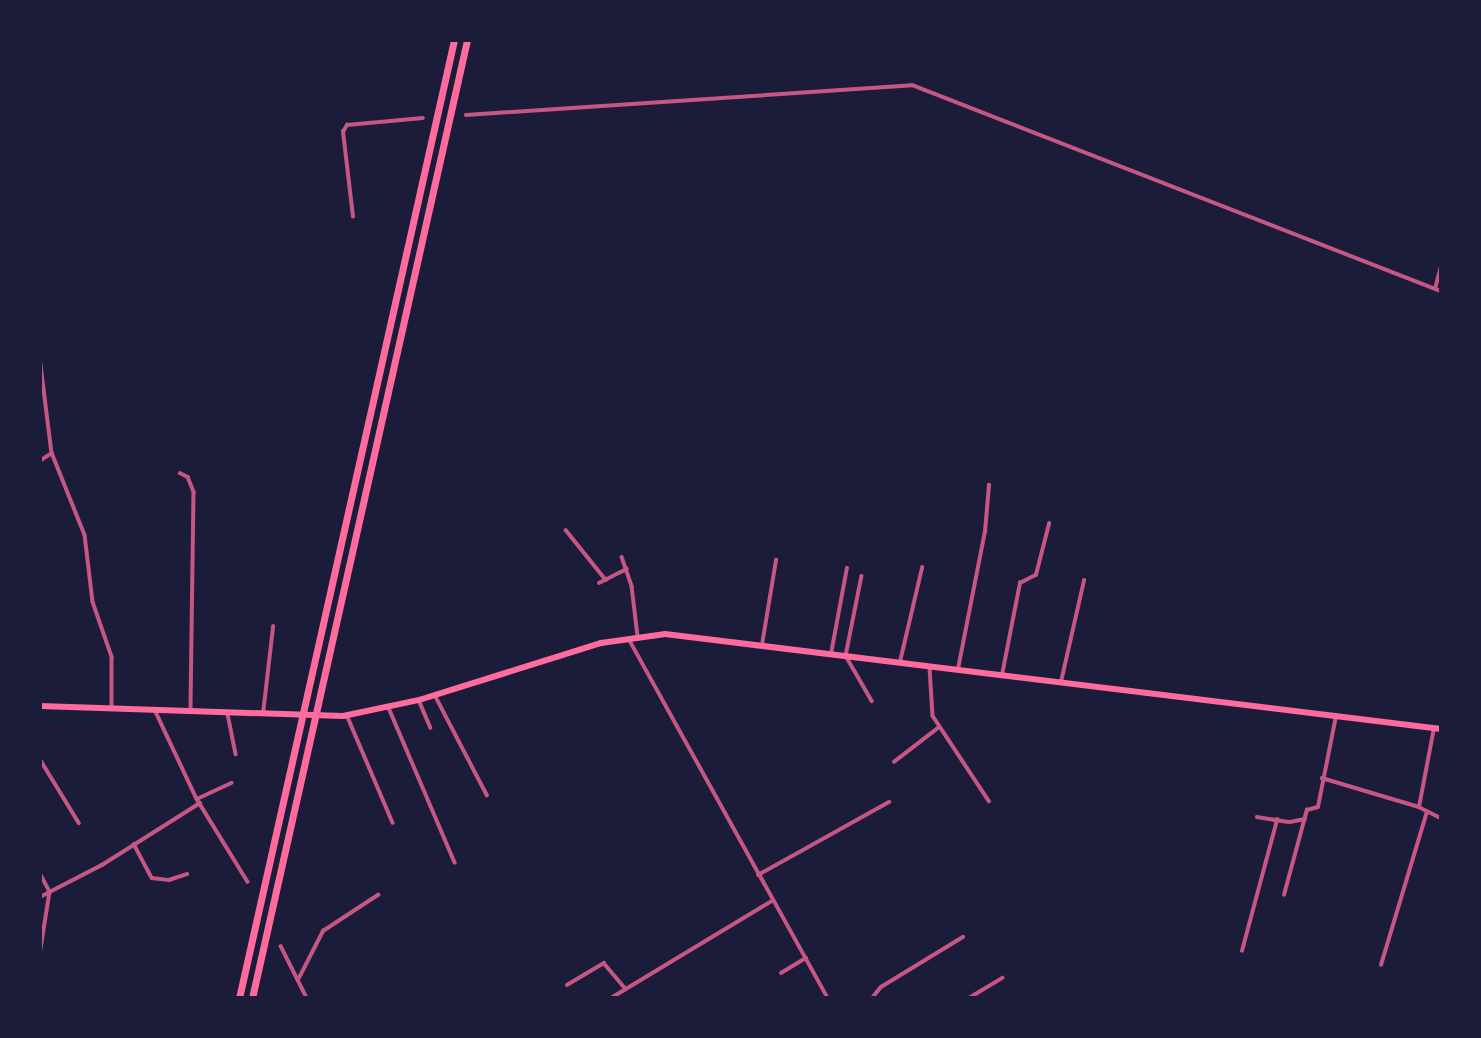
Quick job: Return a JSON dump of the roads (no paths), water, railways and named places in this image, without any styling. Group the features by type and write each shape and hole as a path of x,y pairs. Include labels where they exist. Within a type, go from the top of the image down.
{"highway":[{"path":"239,998 454,40"},
{"path":"252,998 467,40"},
{"path":"40,706 191,714 347,715 419,700 628,638 675,634 1437,729"}],"street":[{"path":"466,115 912,85 1441,291"},
{"path":"353,217 344,132 347,125 423,118"},
{"path":"1435,289 1441,267"},
{"path":"40,357 52,453 85,535 93,602 112,657 112,709"},
{"path":"40,461 52,453"},
{"path":"180,472 188,477 194,492 191,714"},
{"path":"958,669 985,532 989,485"},
{"path":"1002,675 1020,583 1036,575 1049,524"},
{"path":"566,530 606,580"},
{"path":"622,557 627,569 638,636"},
{"path":"762,645 776,560"},
{"path":"831,654 847,568"},
{"path":"900,662 922,568"},
{"path":"599,583 627,569"},
{"path":"862,576 846,656 872,701"},
{"path":"1061,682 1084,581"},
{"path":"263,716 274,627"},
{"path":"628,638 828,998"},
{"path":"930,666 931,710 938,728 989,802"},
{"path":"435,695 487,795"},
{"path":"419,700 431,728"},
{"path":"389,708 455,863"},
{"path":"156,711 199,801 248,882"},
{"path":"228,714 236,754"},
{"path":"347,715 393,823"},
{"path":"1284,895 1308,808 1318,807 1336,716"},
{"path":"894,762 938,728"},
{"path":"1419,807 1437,729"},
{"path":"40,759 79,823"},
{"path":"1322,778 1419,807 1441,818"},
{"path":"40,897 134,844 231,783"},
{"path":"758,875 889,803"},
{"path":"1381,965 1427,812"},
{"path":"1257,817 1277,820 1305,819"},
{"path":"1242,951 1277,820"},
{"path":"134,844 152,878 187,874"},
{"path":"40,873 50,892 40,956"},
{"path":"299,978 323,931 378,895"},
{"path":"611,998 772,901"},
{"path":"872,998 881,986 963,937"},
{"path":"281,946 307,998"},
{"path":"781,973 806,958"},
{"path":"567,985 604,963 611,966 626,989"},
{"path":"969,998 1002,978"}]}
